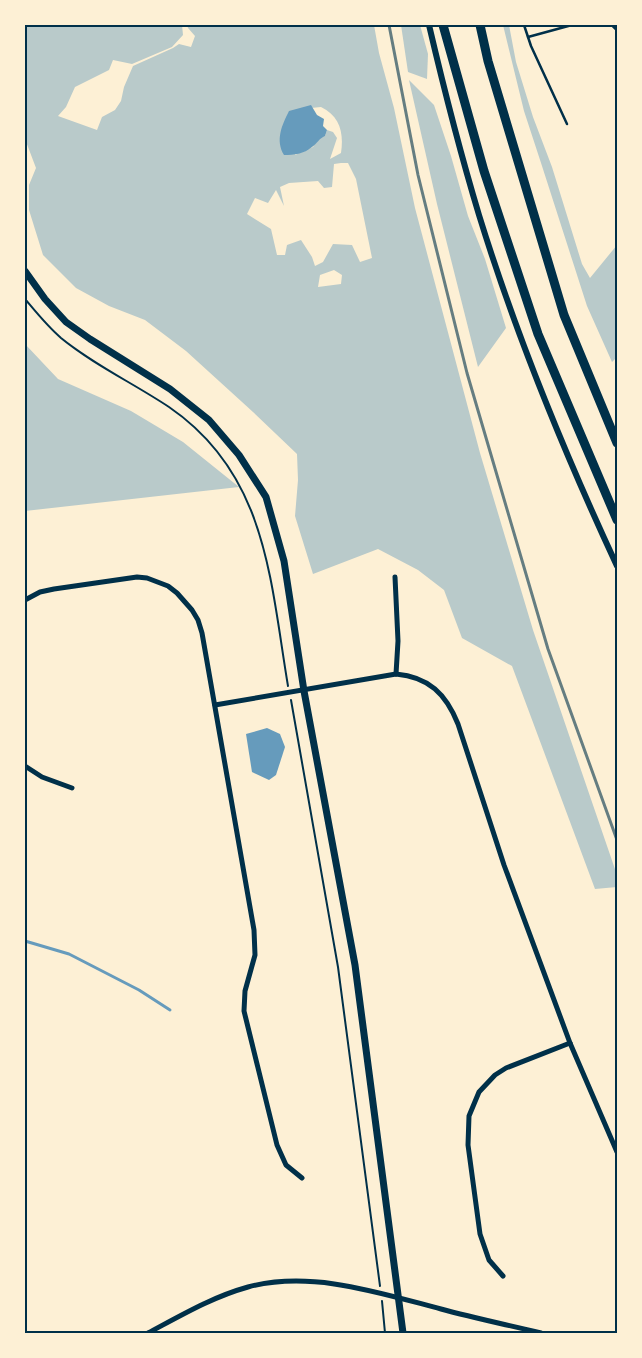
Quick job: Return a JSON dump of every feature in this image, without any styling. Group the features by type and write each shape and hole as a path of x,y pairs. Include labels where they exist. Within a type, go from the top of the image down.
{"highway":[{"path":"443,25 484,171 538,334 617,520"},
{"path":"480,25 488,61 564,315 617,443"}],"main road":[{"path":"25,271 45,299 66,322 170,389 219,431 239,455 266,497 284,562 304,691 355,965 403,1333"}],"street":[{"path":"429,25 447,103 480,216 516,323 580,485 617,566"},
{"path":"614,25 617,28"},
{"path":"395,577 398,640 396,674"},
{"path":"25,600 40,592 54,589 125,578 147,578 168,586 185,601 198,620 215,705 255,944 255,955 245,991 244,1010 277,1145 286,1165 302,1178"},
{"path":"215,705 396,674 408,675 432,686 443,697 452,710 504,865 570,1043 617,1152"},
{"path":"25,766 42,777 72,788"},
{"path":"503,1276 489,1260 480,1234 468,1145 469,1116 479,1092 495,1075 506,1068 570,1043"},
{"path":"148,1333 209,1302 248,1287 282,1282 317,1282 350,1287 541,1333"}],"lane":[{"path":"524,25 566,124"},
{"path":"528,37 572,25"}],"path":[{"path":"25,298 52,330 77,350 168,407 210,443 228,465 248,501 256,521 264,547 338,967 378,1273"},
{"path":"383,1312 385,1333"}],"shaded area":[{"path":"25,25 182,25 183,35 172,47 132,64 113,60 109,70 75,87 66,107 58,116 97,130 102,117 115,110 121,101 124,87 133,66 179,44 191,47 195,36 187,25 374,25 415,208 480,453 533,630 617,875 617,887 595,889 512,666 462,638 444,590 418,570 378,549 313,574 295,516 298,480 297,454 186,351 145,320 109,306 76,288 43,255 29,210 29,185 36,168 25,139","holes":["321,107 333,115 339,126 342,139 341,153 330,159 337,138 333,132 327,130 325,136 319,138 313,147 295,155 311,108","348,163 356,179 372,258 360,262 352,245 333,244 323,262 315,266 312,257 301,240 287,245 285,255 277,255 271,229 247,214 255,198 268,203 276,190 284,206 280,187 289,183 318,181 324,188 332,187 334,164","334,270 342,275 341,284 318,287 320,275"]},
{"path":"401,25 420,25 428,54 427,79 408,72"},
{"path":"503,25 509,25 516,62 533,117 552,167 582,264 590,278 617,245 617,357 612,362 587,306 524,111"},
{"path":"409,80 434,105 468,216 485,259 506,328 478,367 437,204"},
{"path":"25,344 58,379 131,411 183,442 239,487 25,511"}],"water":[{"path":"311,105 317,115 324,119 323,126 327,130 325,136 314,146 302,153 284,155 281,149 280,138 282,127 289,111"},
{"path":"267,728 280,734 285,747 276,775 269,780 252,772 246,734"}],"waterway":[{"path":"25,941 69,954 139,990 170,1010"}],"railway":[{"path":"389,25 418,175 467,373 548,649 617,840"}]}
